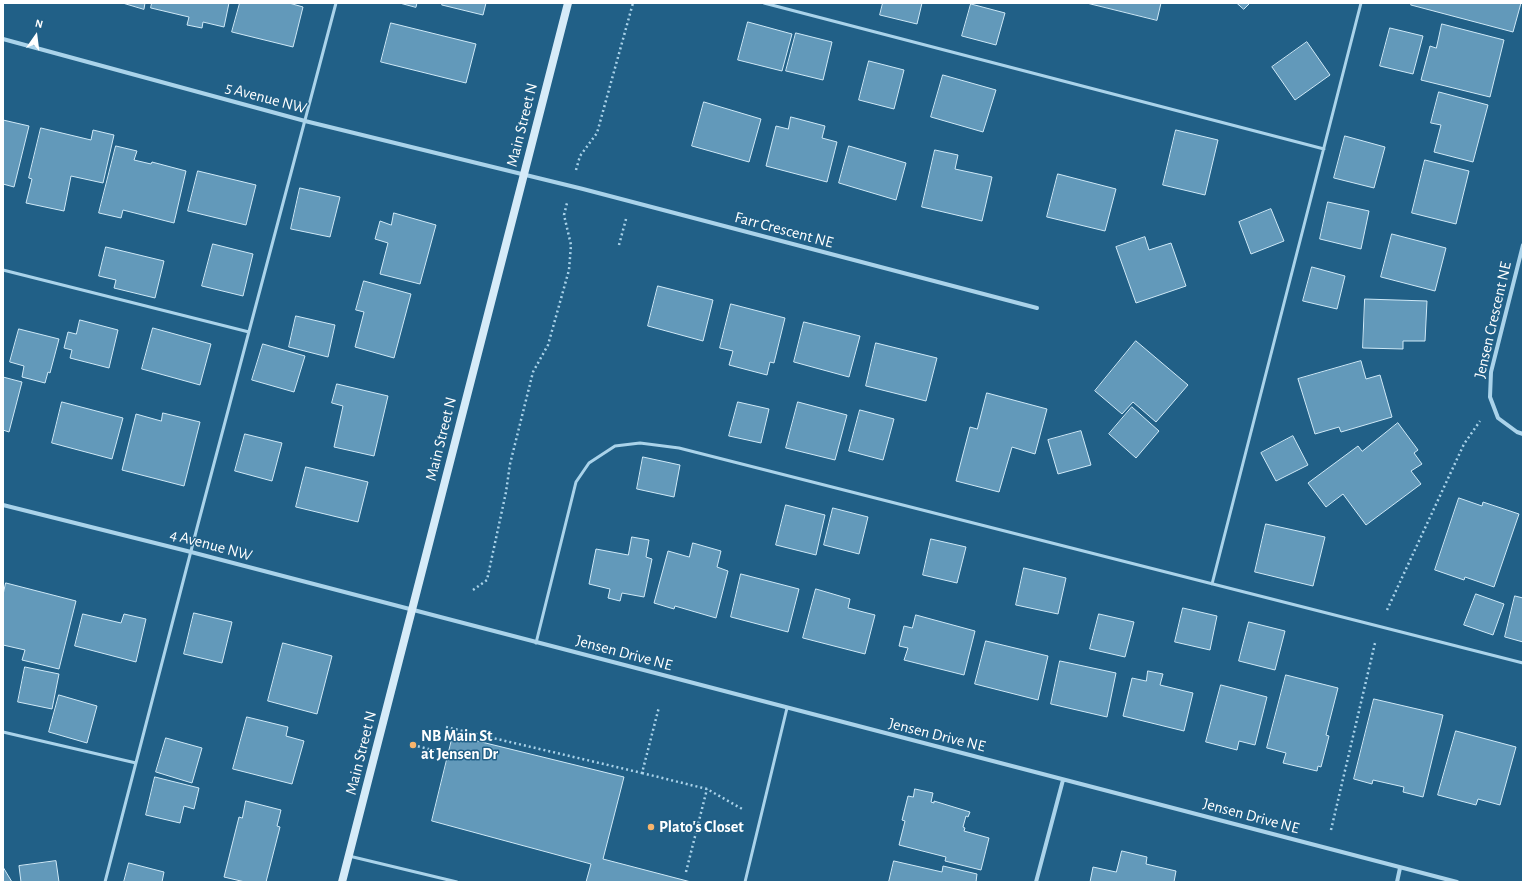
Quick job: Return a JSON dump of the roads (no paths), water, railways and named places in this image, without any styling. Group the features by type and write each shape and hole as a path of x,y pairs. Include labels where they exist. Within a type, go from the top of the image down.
{"main road":[{"name":"Main Street N","path":"342,882 568,3"}],"street":[{"name":"5 Avenue NW","path":"3,39 305,121 524,174"},
{"name":"Farr Crescent NE","path":"524,174 1037,308"},
{"name":"Jensen Crescent NE","path":"1523,245 1491,372 1490,397 1498,418 1517,432 1523,434"},
{"name":"4 Avenue NW","path":"3,505 191,552 412,611"},
{"name":"Jensen Drive NE","path":"412,611 1457,882"},
{"path":"1036,882 1063,780"},
{"path":"1397,882 1400,868"}],"lane":[{"path":"105,882 336,3"},
{"path":"764,3 1324,149"},
{"path":"1212,584 1361,3"},
{"path":"3,270 249,332"},
{"path":"536,643 576,482 589,463 615,446 640,443 679,448 1523,663"},
{"path":"745,882 787,708"},
{"path":"3,732 136,763"},
{"path":"349,856 457,882"}],"place":[{"name":"NB Main St at Jensen Dr","path":"413,745"},
{"name":"Plato's Closet","path":"651,827"}]}
